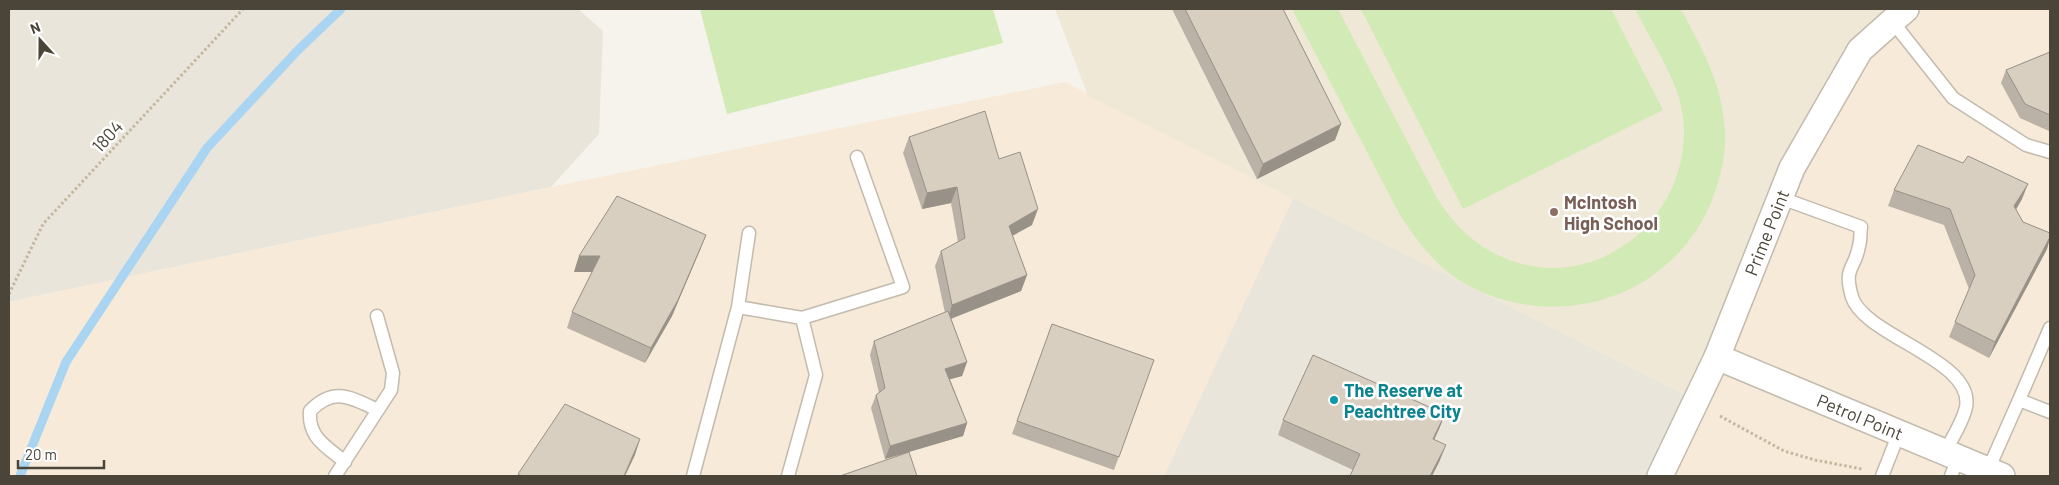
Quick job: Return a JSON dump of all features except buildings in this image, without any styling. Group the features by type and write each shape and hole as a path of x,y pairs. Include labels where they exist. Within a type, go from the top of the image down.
{"street":[{"name":"Prime Point","path":"1660,476 1717,357 1792,168 1860,50 1899,15"},
{"name":"Petrol Point","path":"1717,357 1899,433 1952,462 1995,473"}],"lane":[{"path":"1899,15 1953,98 2026,145 2050,152"},
{"path":"738,307 802,318 903,287 857,157"},
{"path":"1780,198 1861,227 1859,248 1847,272 1852,299 1868,318 1937,361 1963,387 1966,406 1952,462"},
{"path":"693,476 738,307 749,233"},
{"path":"335,476 391,390 393,373 377,316"},
{"path":"788,476 816,375 802,318"},
{"path":"1995,473 2019,400 2050,328"},
{"path":"345,462 312,434 309,423 310,411 327,398 343,395 378,410"},
{"path":"2019,400 2050,412"},
{"path":"1882,476 1899,433"}],"path":[{"name":"1804","path":"9,294 43,224 243,9"},
{"path":"1696,400 1784,452 1815,460 1861,468"}],"shaded area":[{"path":"9,9 578,9 603,31 599,134 551,187 9,302"},
{"name":"McIntosh High School","path":"1055,9 1888,9 1696,400 1088,96"},
{"path":"1888,9 2050,9 2050,476 1660,476"},
{"path":"1065,82 1293,198 1164,476 9,476 9,302 551,187"},
{"path":"1293,198 1696,400 1660,476 1164,476"}],"green space":[{"path":"700,9 993,9 1003,43 727,114"},
{"path":"1292,9 1338,9 1437,198 1460,228 1490,251 1525,265 1560,268 1593,261 1623,246 1648,224 1668,196 1680,163 1684,127 1682,112 1673,81 1635,9 1681,9 1714,77 1722,106 1725,132 1724,153 1720,174 1710,205 1692,237 1668,263 1640,284 1608,298 1575,305 1540,306 1505,300 1471,287 1439,265 1400,215"},
{"path":"1361,9 1611,9 1663,110 1463,209"}],"waterway":[{"path":"20,476 66,362 207,148 298,50 341,9"}],"place":[{"name":"McIntosh High School","path":"1554,212"},
{"name":"The Reserve at Peachtree City","path":"1334,400"}]}
